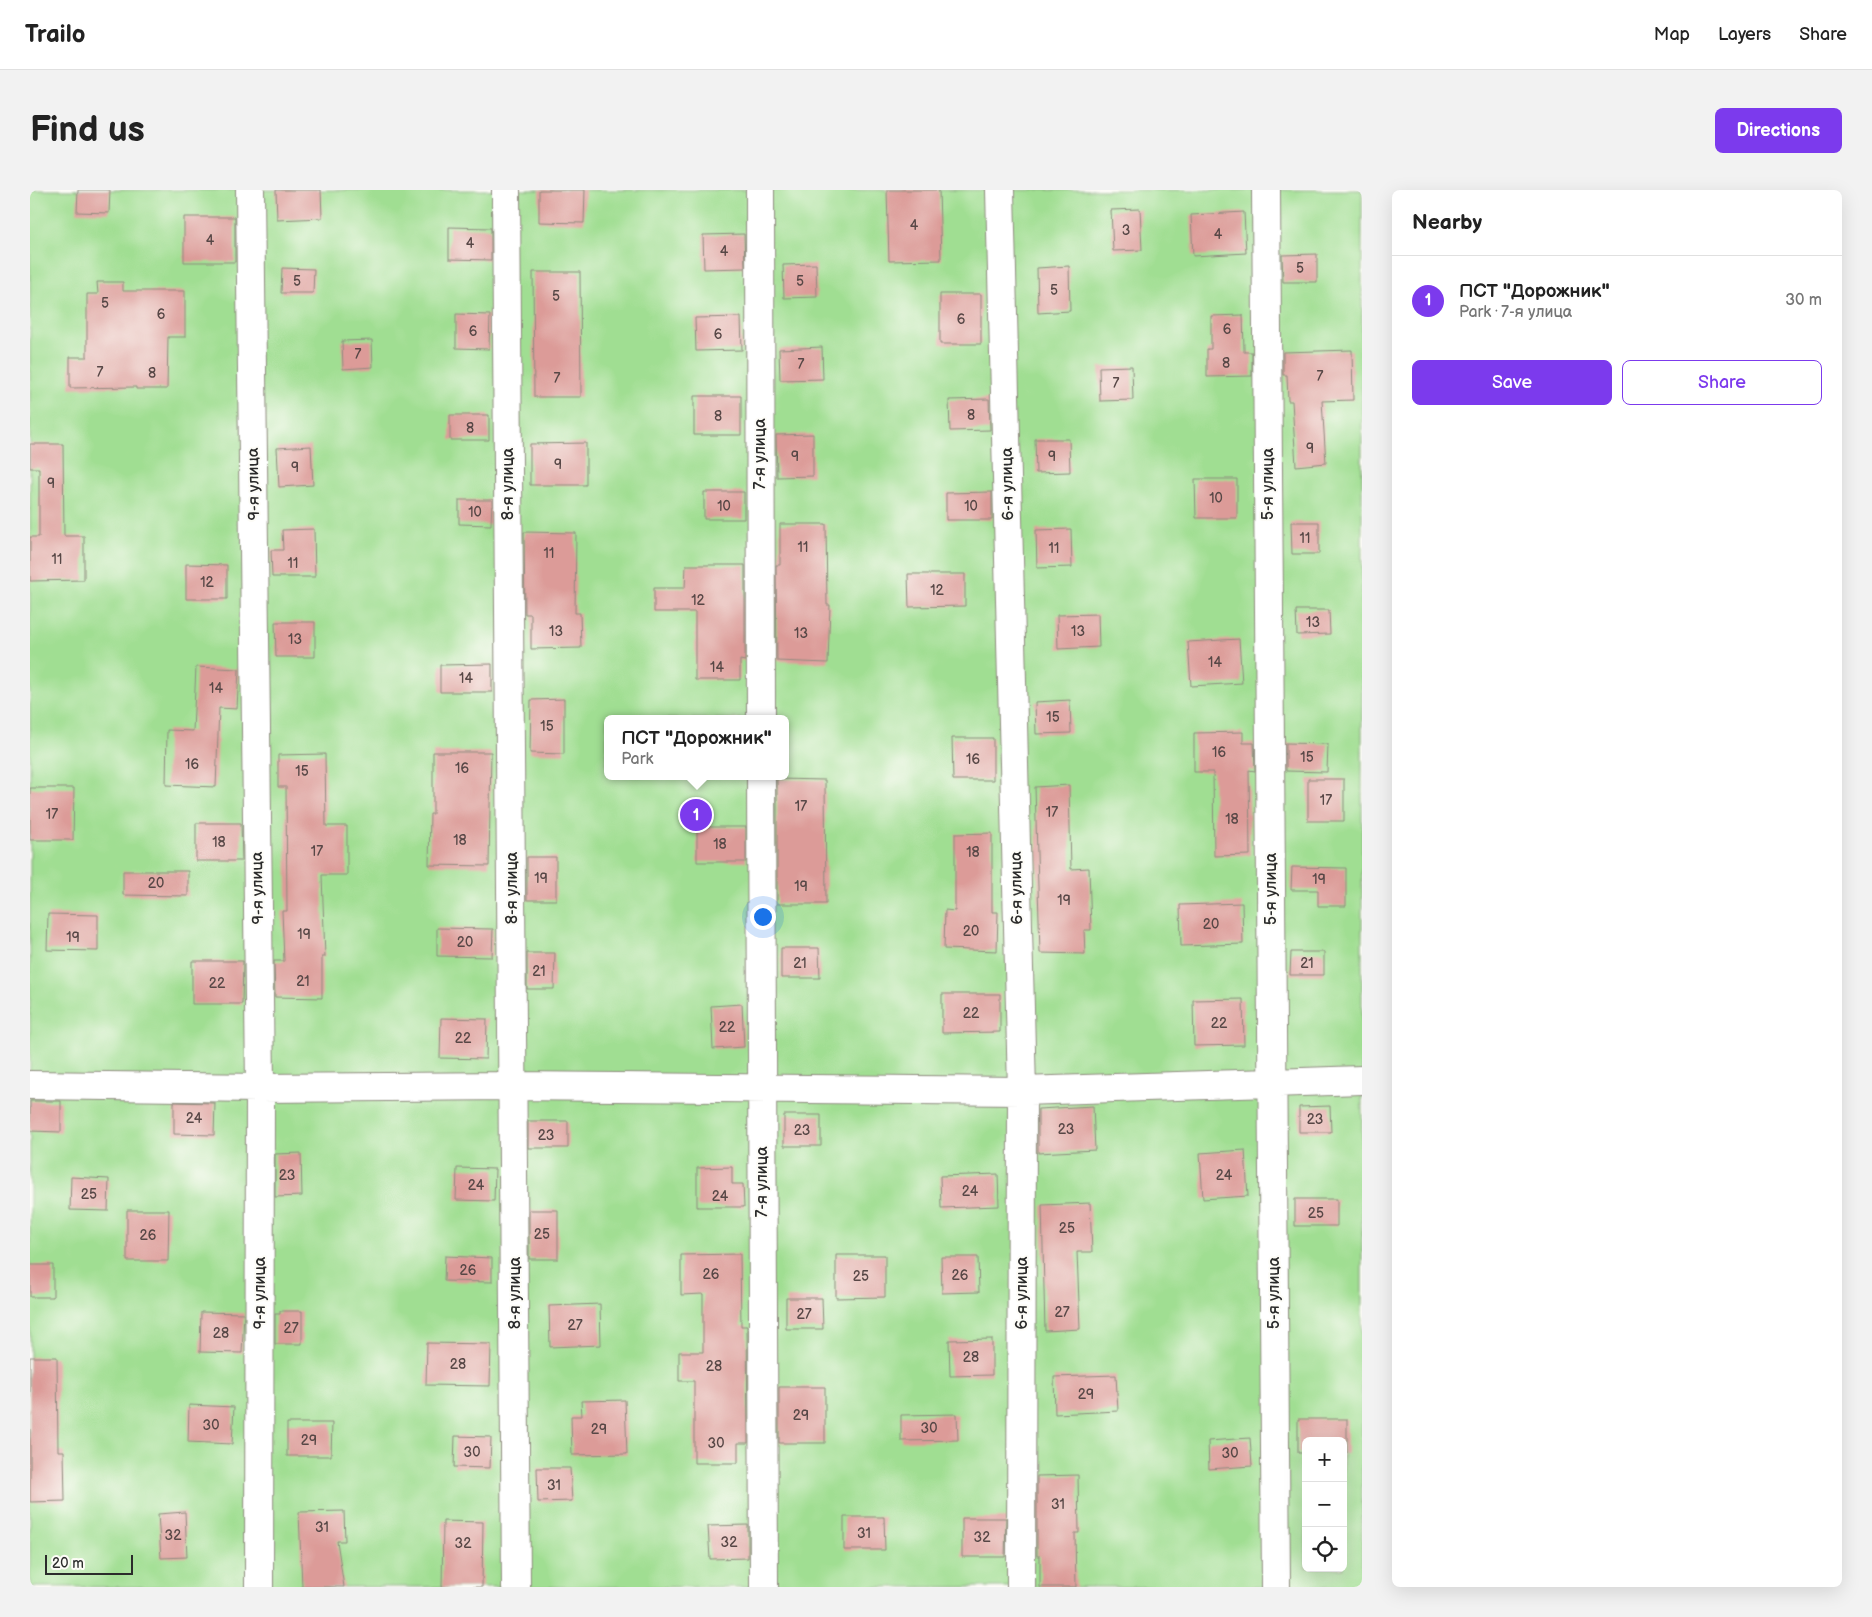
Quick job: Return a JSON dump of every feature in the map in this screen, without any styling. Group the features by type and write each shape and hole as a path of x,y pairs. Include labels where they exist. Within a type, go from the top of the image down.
{"street":[{"name":"9-я улица","path":"250,190 260,1088 259,1587"},
{"name":"8-я улица","path":"506,190 516,1587"},
{"name":"7-я улица","path":"760,190 761,715"},
{"name":"6-я улица","path":"1000,190 1022,1091 1022,1587"},
{"name":"5-я улица","path":"1266,190 1276,1587"},
{"name":"7-я улица","path":"761,780 764,1587"},
{"path":"30,1085 260,1088 513,1086 1022,1091 1273,1081 1362,1080"}],"green space":[{"path":"30,190 1362,190 1362,1587 30,1587"}],"building":[{"path":"78,190 110,190 109,213 77,212"},
{"path":"276,190 321,190 322,218 277,220"},
{"path":"539,190 585,190 584,223 539,222"},
{"path":"887,190 939,190 941,260 889,261"},
{"path":"1140,209 1142,250 1113,251 1111,210"},
{"path":"1244,212 1246,253 1193,256 1191,215"},
{"path":"184,217 235,217 235,262 184,262"},
{"path":"449,227 491,228 491,260 449,259"},
{"path":"744,234 745,268 704,269 703,235"},
{"path":"1317,254 1317,282 1283,282 1282,255"},
{"path":"816,264 817,297 784,298 783,265"},
{"path":"1069,266 1070,311 1038,313 1037,268"},
{"path":"282,268 314,269 313,293 281,293"},
{"path":"533,272 580,272 581,397 534,397"},
{"path":"97,282 123,282 123,291 185,291 185,337 168,337 167,389 136,389 136,387 70,388 70,357 87,357 87,294 98,294"},
{"path":"940,294 981,294 981,344 940,344"},
{"path":"456,314 490,315 489,349 456,348"},
{"path":"1243,315 1244,352 1252,352 1252,376 1207,377 1207,349 1211,349 1211,316"},
{"path":"741,317 742,350 696,351 695,318"},
{"path":"372,340 373,367 343,369 342,341"},
{"path":"822,347 823,379 780,380 779,349"},
{"path":"1352,350 1353,400 1322,401 1326,463 1296,466 1292,401 1288,401 1287,375 1283,375 1283,352"},
{"path":"1132,366 1133,400 1100,401 1099,367"},
{"path":"694,396 741,396 741,435 694,435"},
{"path":"989,399 990,430 950,431 949,400"},
{"path":"450,415 489,415 489,440 450,440"},
{"path":"813,434 813,476 777,477 776,435"},
{"path":"1035,439 1069,439 1070,472 1036,473"},
{"path":"586,443 586,485 530,485 530,444"},
{"path":"30,444 63,444 64,536 84,536 84,580 30,581 30,537 39,537 39,468 30,468"},
{"path":"311,446 313,485 279,487 277,448"},
{"path":"1195,479 1237,479 1237,518 1196,518"},
{"path":"704,492 744,492 744,519 704,519"},
{"path":"992,492 992,520 946,520 946,493"},
{"path":"459,500 492,500 491,525 459,524"},
{"path":"1291,522 1319,522 1319,554 1292,554"},
{"path":"780,524 826,524 827,605 830,605 828,663 777,661 776,565 780,565"},
{"path":"314,529 315,577 272,577 271,550 283,550 282,530"},
{"path":"1071,529 1072,567 1037,568 1036,530"},
{"path":"524,532 576,533 575,613 580,613 581,648 531,649 531,614 525,614"},
{"path":"186,564 227,565 227,599 186,599"},
{"path":"686,565 745,565 745,661 740,660 740,680 695,680 695,612 654,612 654,588 685,588"},
{"path":"908,574 965,574 965,606 909,607"},
{"path":"1296,610 1329,610 1330,634 1297,635"},
{"path":"1098,614 1099,647 1058,649 1057,615"},
{"path":"275,622 315,622 315,657 276,657"},
{"path":"1239,639 1242,683 1191,686 1188,642"},
{"path":"492,664 492,692 440,692 440,665"},
{"path":"196,667 239,669 237,709 219,708 216,787 166,785 167,730 193,731"},
{"path":"564,699 564,754 530,753 531,700"},
{"path":"1070,700 1071,733 1036,734 1035,702"},
{"path":"1243,732 1243,743 1254,743 1255,771 1249,770 1250,855 1214,856 1213,772 1194,772 1194,733"},
{"path":"952,738 993,738 993,780 953,780"},
{"path":"1286,743 1328,744 1327,772 1286,771"},
{"path":"433,752 491,752 489,866 429,865 430,814 433,814"},
{"path":"325,754 326,826 347,826 347,875 322,875 325,957 322,957 322,998 275,997 274,961 284,961 282,911 287,911 286,787 278,787 278,755"},
{"path":"1308,779 1344,779 1344,821 1308,821"},
{"path":"777,780 825,780 826,904 777,904"},
{"path":"1069,785 1071,869 1089,868 1091,930 1084,930 1085,954 1040,953 1035,787"},
{"path":"30,788 74,788 73,840 30,840"},
{"path":"196,823 241,823 242,861 196,861"},
{"path":"697,827 746,827 746,862 697,862"},
{"path":"992,833 992,912 998,912 997,951 944,949 945,910 955,911 955,834"},
{"path":"527,857 556,857 556,900 527,900"},
{"path":"1292,867 1346,868 1346,906 1318,906 1318,890 1291,890"},
{"path":"123,871 188,871 188,896 123,895"},
{"path":"1242,903 1243,944 1181,946 1180,905"},
{"path":"48,914 98,915 98,951 47,950"},
{"path":"437,928 493,929 492,957 437,956"},
{"path":"781,948 819,948 820,978 781,978"},
{"path":"1291,952 1324,952 1324,975 1290,975"},
{"path":"527,953 555,953 554,989 527,989"},
{"path":"192,961 243,961 242,1004 192,1004"},
{"path":"942,994 1000,994 1000,1032 942,1033"},
{"path":"1243,999 1244,1045 1194,1046 1193,1000"},
{"path":"742,1004 744,1047 713,1049 711,1006"},
{"path":"441,1018 487,1019 486,1059 440,1058"},
{"path":"30,1101 61,1101 61,1132 30,1131"},
{"path":"174,1102 215,1103 214,1135 174,1134"},
{"path":"1093,1106 1095,1150 1038,1153 1038,1109"},
{"path":"1330,1106 1331,1132 1299,1132 1299,1107"},
{"path":"784,1115 821,1115 821,1146 784,1146"},
{"path":"528,1121 568,1121 568,1148 528,1148"},
{"path":"1245,1150 1248,1196 1203,1199 1200,1153"},
{"path":"301,1153 302,1196 275,1197 275,1154"},
{"path":"732,1167 732,1184 743,1184 744,1207 697,1207 697,1168"},
{"path":"457,1168 495,1169 494,1201 456,1200"},
{"path":"998,1174 999,1206 941,1208 940,1176"},
{"path":"71,1177 109,1179 108,1211 70,1210"},
{"path":"1295,1199 1337,1199 1337,1226 1295,1226"},
{"path":"1090,1203 1092,1252 1077,1252 1080,1329 1045,1331 1042,1205"},
{"path":"127,1210 169,1210 168,1261 127,1261"},
{"path":"529,1210 558,1210 558,1259 529,1259"},
{"path":"740,1254 741,1326 747,1326 748,1443 738,1443 738,1463 694,1463 694,1381 679,1381 679,1352 703,1352 703,1294 681,1295 681,1255"},
{"path":"836,1255 885,1255 885,1297 836,1298"},
{"path":"445,1256 492,1258 492,1282 444,1281"},
{"path":"941,1257 978,1257 979,1292 942,1293"},
{"path":"30,1265 53,1265 53,1297 30,1297"},
{"path":"786,1298 822,1298 823,1329 786,1329"},
{"path":"600,1304 601,1345 550,1347 549,1306"},
{"path":"280,1311 302,1311 302,1344 275,1344 275,1314 280,1314"},
{"path":"201,1312 244,1313 242,1353 200,1352"},
{"path":"992,1339 992,1375 950,1376 949,1340"},
{"path":"427,1343 491,1344 490,1386 426,1385"},
{"path":"30,1357 57,1357 58,1451 64,1451 65,1501 30,1502"},
{"path":"1116,1375 1118,1411 1055,1414 1054,1377"},
{"path":"779,1387 825,1387 825,1443 779,1443"},
{"path":"625,1400 627,1454 572,1455 571,1416 582,1416 581,1401"},
{"path":"189,1405 234,1407 232,1444 188,1442"},
{"path":"957,1414 958,1440 901,1441 901,1415"},
{"path":"1298,1419 1347,1419 1347,1437 1302,1437 1302,1453 1298,1453"},
{"path":"287,1423 332,1423 331,1456 287,1456"},
{"path":"455,1436 491,1437 490,1468 454,1467"},
{"path":"1250,1438 1252,1466 1209,1469 1208,1441"},
{"path":"537,1468 570,1468 572,1501 538,1502"},
{"path":"1078,1475 1079,1533 1075,1533 1076,1587 1040,1587 1040,1556 1037,1556 1037,1476"},
{"path":"344,1511 345,1541 337,1541 344,1587 302,1587 299,1512"},
{"path":"185,1512 187,1557 161,1558 158,1514"},
{"path":"844,1517 884,1517 885,1550 844,1550"},
{"path":"962,1518 1006,1518 1005,1557 962,1557"},
{"path":"443,1521 483,1522 482,1587 442,1587"},
{"path":"748,1525 748,1558 710,1559 708,1526"}],"place":[{"name":"ПСТ \"Дорожник\"","path":"696,815"}]}
